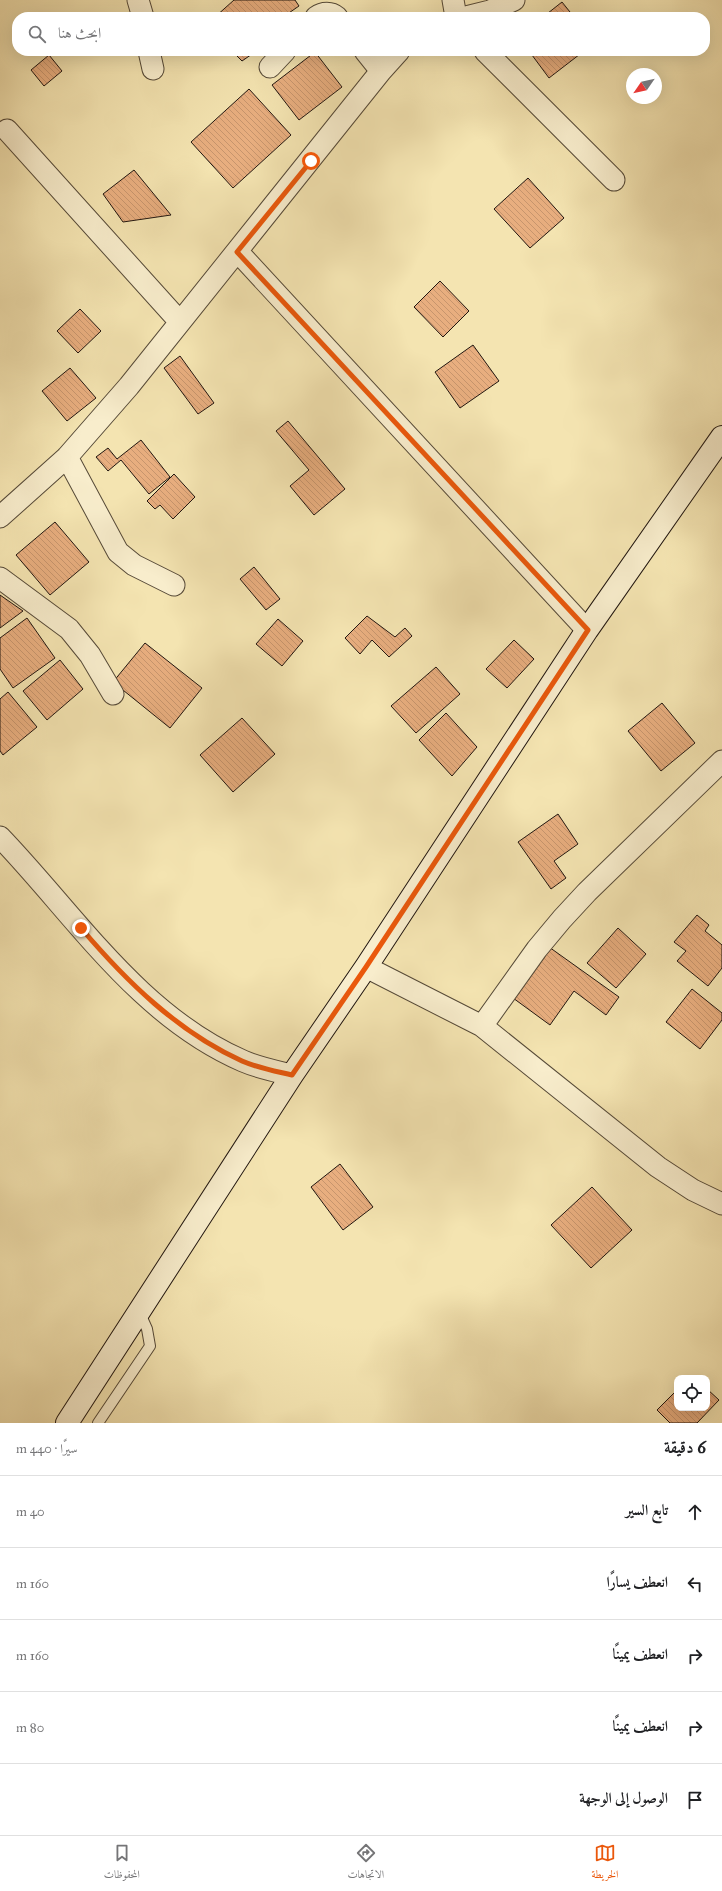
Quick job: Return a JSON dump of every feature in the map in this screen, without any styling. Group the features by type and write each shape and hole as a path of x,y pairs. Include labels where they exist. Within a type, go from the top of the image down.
{"main road":[{"path":"67,1423 292,1075 366,967 588,630 722,437"}],"street":[{"path":"138,0 142,12"},
{"path":"453,0 455,12"},
{"path":"486,12 514,0"},
{"path":"270,67 280,56"},
{"path":"369,56 381,70"},
{"path":"0,517 67,457 129,386 381,70 394,56"},
{"path":"490,56 614,180"},
{"path":"7,130 180,322"},
{"path":"237,252 588,630"},
{"path":"67,457 118,552 134,566 174,585"},
{"path":"0,578 69,629 90,655 113,694"},
{"path":"482,1026 562,919 587,892 722,761"},
{"path":"0,837 111,963 144,994 199,1038 244,1061 292,1075"},
{"path":"366,967 482,1026 658,1166 693,1190 722,1204"}],"lane":[{"path":"98,1423 150,1346 147,1329 139,1311"}],"building":[{"path":"234,0 295,0 299,6 290,12 221,12"},
{"path":"562,2 570,12 549,12"},
{"path":"48,56 50,56 62,71 44,86 31,70"},
{"path":"237,56 249,56 242,61"},
{"path":"310,56 318,56 342,87 299,120 272,85"},
{"path":"533,56 578,56 549,78"},
{"path":"249,89 291,135 233,188 191,142"},
{"path":"134,170 171,215 123,222 103,194"},
{"path":"528,178 564,218 530,248 494,209"},
{"path":"440,281 469,311 443,337 414,307"},
{"path":"80,309 101,331 78,353 57,331"},
{"path":"473,345 499,381 460,408 435,372"},
{"path":"180,356 214,403 198,414 164,368"},
{"path":"70,368 96,398 67,421 42,391"},
{"path":"288,421 345,489 314,515 290,486 309,470 276,431"},
{"path":"141,440 170,477 149,494 121,460 108,471 96,457 108,448 117,459"},
{"path":"174,474 195,497 173,519 160,505 155,509 147,501"},
{"path":"55,522 89,562 50,595 16,555"},
{"path":"254,567 280,599 266,610 240,579"},
{"path":"0,595 23,611 0,628"},
{"path":"367,616 395,637 405,628 412,636 389,657 372,640 360,654 345,638"},
{"path":"27,618 55,658 13,688 0,669 0,638"},
{"path":"278,619 303,641 282,666 256,644"},
{"path":"514,640 534,659 507,688 486,669"},
{"path":"145,643 202,688 170,728 113,682"},
{"path":"60,660 83,689 47,720 23,691"},
{"path":"436,667 460,694 416,733 391,706"},
{"path":"8,692 37,727 3,755 0,751 0,699"},
{"path":"662,703 695,743 661,771 628,731"},
{"path":"446,713 477,747 452,776 419,740"},
{"path":"242,718 275,754 233,792 200,755"},
{"path":"558,814 578,844 554,861 566,878 551,889 518,842"},
{"path":"697,915 709,925 705,931 722,945 722,968 708,986 677,961 686,951 674,942"},
{"path":"618,928 646,954 616,988 587,963"},
{"path":"549,947 619,997 606,1015 574,991 550,1025 513,998"},
{"path":"692,989 722,1013 722,1020 700,1049 666,1022"},
{"path":"340,1164 373,1207 343,1230 311,1187"},
{"path":"592,1187 632,1230 591,1268 551,1225"},
{"path":"710,1392 719,1400 710,1409"},
{"path":"674,1393 674,1411 708,1411 697,1423 670,1423 657,1410"}],"route":[{"path":"81,928 111,963 144,994 199,1038 244,1061 268,1070 292,1075 366,967 588,630 237,252 311,161"}]}
